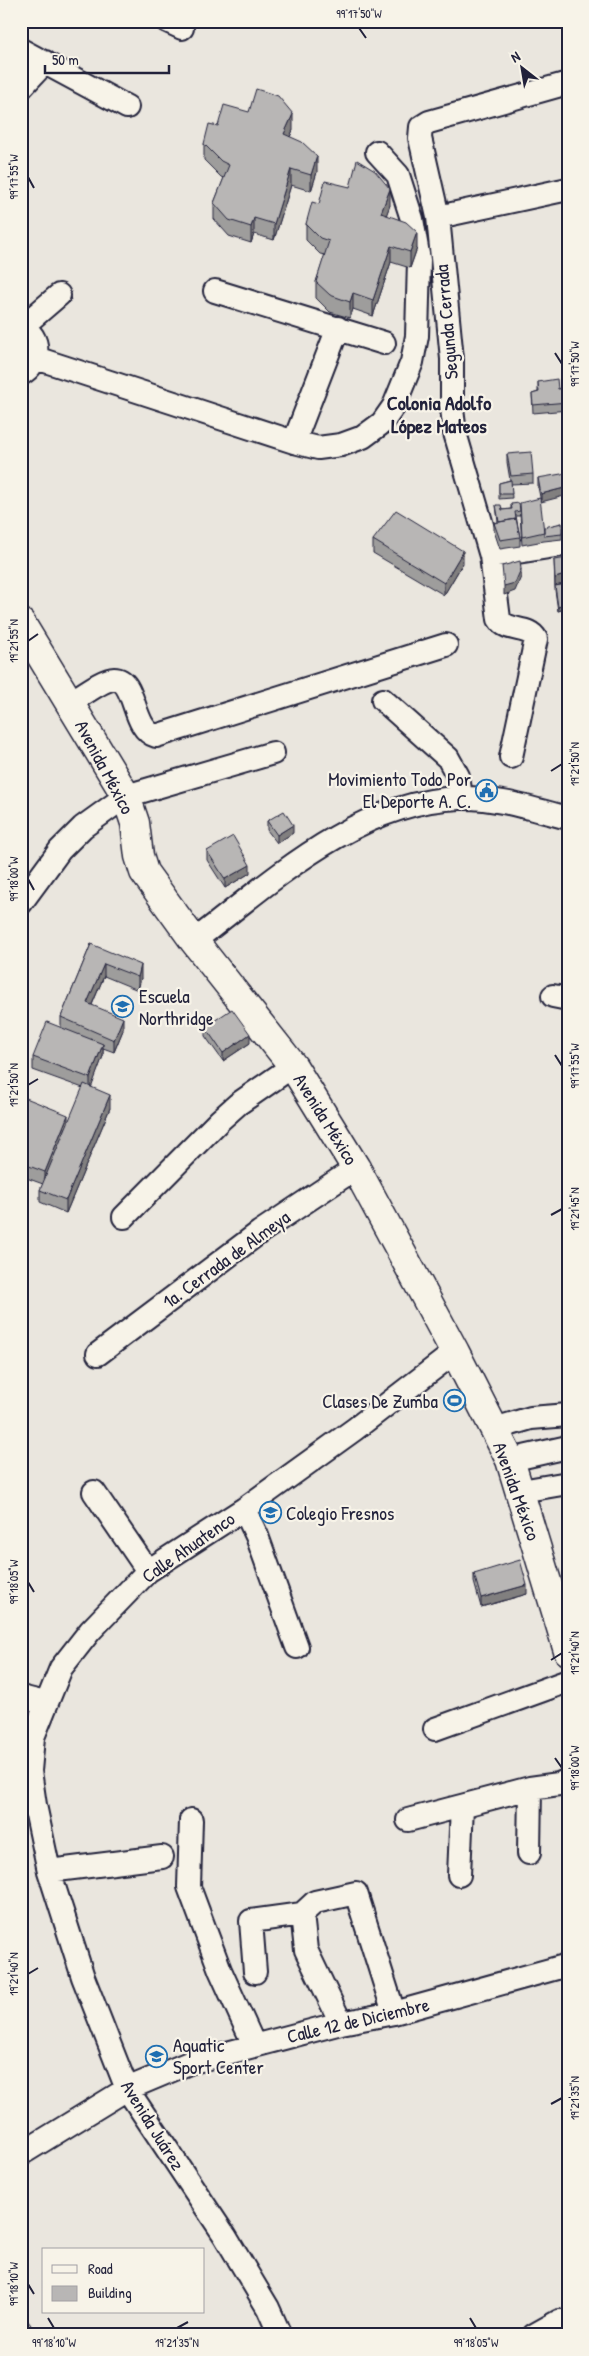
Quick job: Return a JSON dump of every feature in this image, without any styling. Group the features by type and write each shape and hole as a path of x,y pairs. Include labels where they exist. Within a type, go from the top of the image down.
{"main road":[{"name":"Avenida México","path":"21,623 126,796 135,823 139,856 144,872 194,941 294,1066 356,1168 455,1352 510,1460 521,1491 568,1651"}],"street":[{"path":"21,50 127,107"},
{"path":"21,88 45,62"},
{"name":"Segunda Cerrada","path":"512,757 536,639 531,633 506,626 499,619 491,556 455,433 452,409 452,359 438,217 420,138 422,127 429,122 568,83"},
{"path":"59,295 22,326 33,334 37,346 29,366 318,448 341,445 363,437 382,423 394,406 412,362 417,336 419,260 412,219 398,175 377,152"},
{"path":"438,217 568,189"},
{"path":"215,291 338,328 384,344"},
{"path":"294,442 338,328"},
{"path":"491,556 568,544"},
{"path":"69,703 113,679 121,681 128,688 141,725 146,731 156,736 446,645"},
{"path":"383,700 448,758 458,776 461,798"},
{"path":"21,903 60,850 83,827 126,796 273,753"},
{"path":"194,941 312,850 348,830 425,802 461,798 514,804 568,818"},
{"path":"124,1217 238,1104 294,1066"},
{"name":"1a. Cerrada de Almeya","path":"98,1354 253,1238 356,1168"},
{"name":"Calle Ahuatenco","path":"45,1703 61,1668 90,1632 148,1571 244,1508 355,1429 455,1352"},
{"path":"494,1429 531,1418 568,1415"},
{"path":"510,1460 568,1447"},
{"path":"521,1491 568,1483"},
{"path":"94,1492 148,1571"},
{"path":"244,1508 257,1536 297,1647"},
{"path":"435,1729 568,1681"},
{"path":"21,1697 45,1703"},
{"name":"Avenida Juárez","path":"45,1703 33,1737 30,1771 34,1805 49,1871 83,1977 128,2089 225,2236 268,2308 280,2335"},
{"path":"408,1820 530,1788 559,1784 568,1780"},
{"path":"529,1853 530,1788"},
{"path":"458,1875 462,1806"},
{"path":"191,1820 189,1888 220,1970 254,2045"},
{"path":"49,1871 162,1857"},
{"path":"255,1972 251,1921 302,1914 315,1902 356,1893 394,2013"},
{"path":"302,1914 306,1950 341,2023"},
{"name":"Calle 12 de Diciembre","path":"24,2147 128,2089 189,2063 341,2023 394,2013 568,1965"},
{"path":"534,2335 559,2321 568,2321"}],"building":[{"path":"256,89 278,96 293,114 284,134 302,142 317,156 311,175 291,169 274,224 254,218 251,227 229,220 214,203 229,165 221,161 204,144 209,124 218,126 224,105 249,112"},
{"path":"357,160 375,171 390,189 381,213 406,222 417,232 410,252 391,246 373,300 353,293 350,302 330,295 316,282 329,241 320,238 306,224 312,202 319,204 325,181 350,187"},
{"path":"557,379 558,389 568,388 568,402 533,405 532,394 539,392 538,382"},
{"path":"531,452 533,474 511,476 507,454"},
{"path":"567,473 568,487 541,494 538,478"},
{"path":"511,480 512,494 499,494 499,483"},
{"path":"540,498 544,532 522,537 520,503"},
{"path":"519,503 520,511 515,512 516,519 499,522 496,505 501,505 502,510 512,509 511,504"},
{"path":"396,510 463,551 444,583 373,540"},
{"path":"516,519 520,537 500,540 494,523"},
{"path":"562,523 562,534 544,536 544,527"},
{"path":"568,558 568,574 555,578 554,560"},
{"path":"520,561 521,569 515,583 504,586 502,566"},
{"path":"567,584 568,603 558,607 555,586"},
{"path":"284,811 293,825 277,835 267,821"},
{"path":"233,836 250,865 225,879 207,851"},
{"path":"91,944 141,965 138,977 104,964 87,1003 123,1018 114,1040 61,1017"},
{"path":"232,1009 250,1034 223,1053 205,1027"},
{"path":"47,1022 103,1044 90,1078 33,1057"},
{"path":"84,1084 110,1095 66,1200 40,1190"},
{"path":"21,1096 68,1115 45,1172 21,1163"},
{"path":"520,1560 527,1585 481,1598 474,1574"},
{"path":"23,2314 38,2335 21,2335 21,2315"}],"place":[{"name":"Movimiento Todo Por El Deporte A. C.","path":"487,790"},
{"name":"Escuela Northridge","path":"123,1007"},
{"name":"Clases De Zumba","path":"454,1401"},
{"name":"Colegio Fresnos","path":"270,1513"},
{"name":"Aquatic Sport Center","path":"157,2056"}],"district":[{"name":"Colonia Adolfo López Mateos","path":"439,414"}]}
